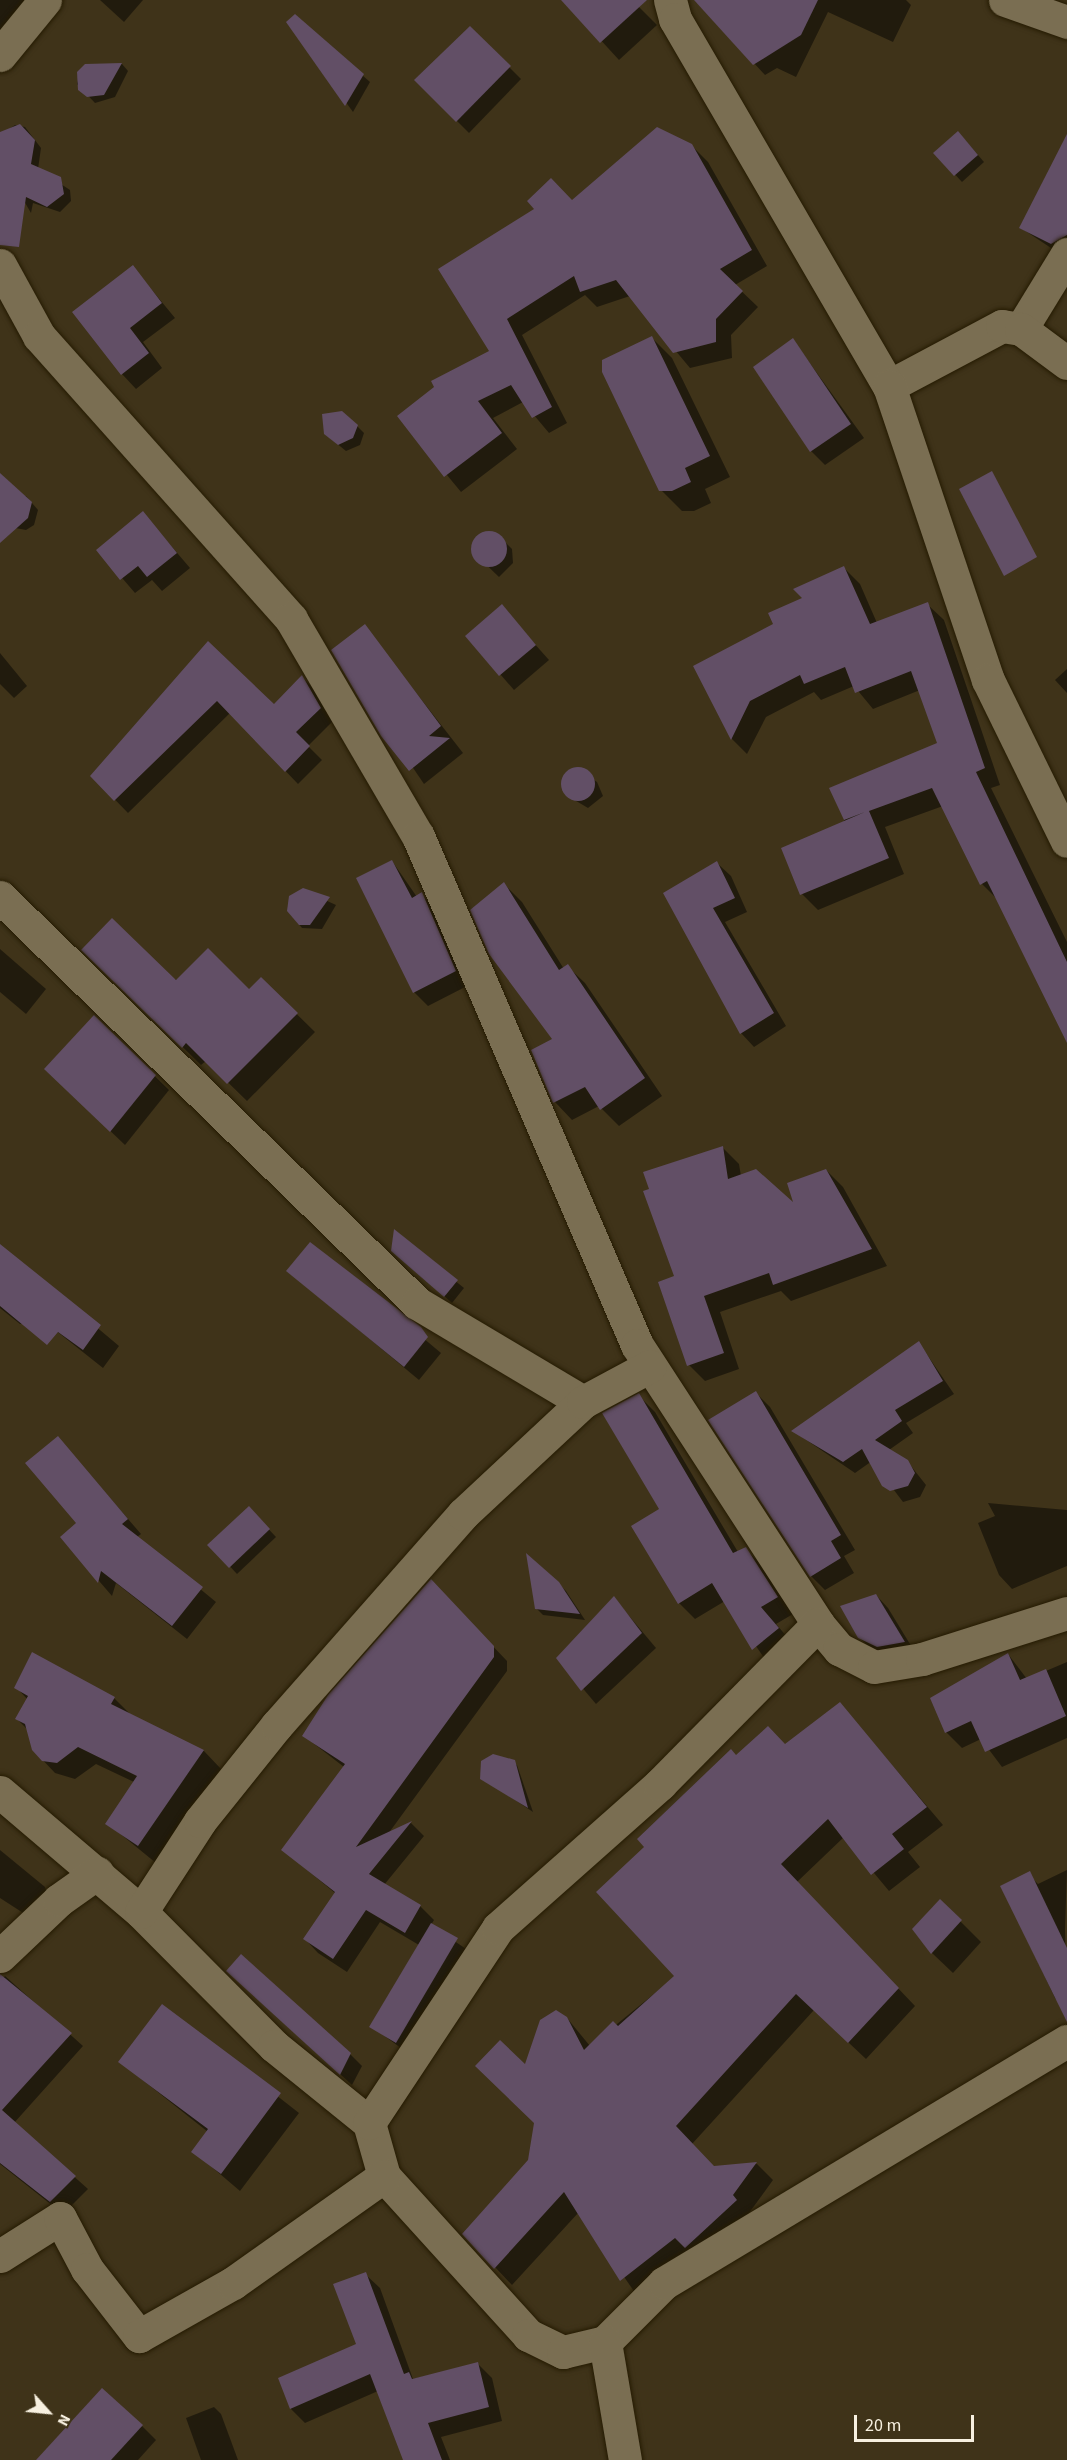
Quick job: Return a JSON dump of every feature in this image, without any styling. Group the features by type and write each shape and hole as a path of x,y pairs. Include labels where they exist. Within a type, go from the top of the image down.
{"street":[{"path":"0,55 45,0"},
{"path":"670,0 675,20 889,386 987,680 1067,841"},
{"path":"1005,0 1067,22"},
{"path":"1021,329 1067,254"},
{"path":"0,265 39,336 291,620 418,836 554,1159 650,1366 818,1624 838,1649 874,1666 922,1659 1067,1613"},
{"path":"889,386 1002,326 1021,329 1067,363"},
{"path":"0,897 417,1303 583,1402"},
{"path":"141,1912 200,1821 277,1725 463,1514 583,1402 650,1366"},
{"path":"369,2124 498,1928 660,1784 818,1624"},
{"path":"0,1792 141,1912 274,2046 369,2124 384,2176 528,2335 563,2352 605,2342 664,2283 1067,2041"},
{"path":"0,1956 59,1900 97,1874"},
{"path":"0,2256 60,2218 87,2269 139,2336 233,2283 384,2176"},
{"path":"605,2342 625,2460"}],"building":[{"path":"561,0 647,0 600,43"},
{"path":"694,0 818,0 801,35 753,65"},
{"path":"295,14 364,74 345,106 286,22"},
{"path":"470,26 511,66 456,122 414,80"},
{"path":"122,63 104,95 87,97 78,90 77,72 85,64"},
{"path":"20,124 35,140 31,164 61,177 64,194 47,207 26,197 19,247 0,245 0,132"},
{"path":"657,127 692,144 752,250 720,269 743,291 716,319 716,342 673,353 616,280 580,292 574,276 507,319 552,407 532,418 511,385 478,401 502,433 444,477 397,416 434,387 431,381 489,351 438,269 534,209 527,201 551,178 572,200"},
{"path":"958,131 978,155 954,176 933,153"},
{"path":"1067,134 1067,235 1051,244 1019,228"},
{"path":"133,265 162,303 130,328 149,353 121,375 72,312"},
{"path":"652,336 710,456 685,468 691,482 672,491 659,491 602,372 602,360"},
{"path":"793,338 851,424 810,452 753,367"},
{"path":"342,411 358,425 353,438 338,445 324,434 322,414"},
{"path":"992,471 1037,557 1004,576 959,489"},
{"path":"0,473 32,502 28,518 0,543"},
{"path":"143,511 177,553 147,577 138,566 120,580 96,550"},
{"path":"489,531 502,536 507,549 502,562 489,567 476,562 471,549 476,536"},
{"path":"844,566 870,624 928,602 985,768 976,772 1067,962 1067,1043 987,881 980,885 932,788 869,811 889,858 800,895 781,848 865,812 844,820 829,788 937,743 911,671 855,693 845,667 804,684 800,675 750,701 731,740 693,666 773,624 768,613 802,598 793,589"},
{"path":"502,604 536,645 499,676 465,636"},
{"path":"365,624 441,726 429,736 450,738 409,771 381,736 331,650"},
{"path":"208,641 274,704 302,675 321,708 296,732 310,746 285,772 217,701 114,801 90,776"},
{"path":"578,767 590,772 595,784 590,796 578,801 566,796 561,784 566,772"},
{"path":"392,860 412,898 422,892 456,971 413,993 356,878"},
{"path":"717,861 735,898 713,908 774,1013 740,1034 663,893"},
{"path":"504,882 559,970 568,964 645,1078 600,1110 585,1087 553,1103 531,1050 552,1039 489,954 470,910"},
{"path":"303,888 330,897 310,925 299,925 287,911 289,896"},
{"path":"112,918 176,980 208,948 249,989 261,977 298,1013 227,1084 186,1043 182,1048 81,950"},
{"path":"94,1015 156,1075 110,1132 44,1069"},
{"path":"723,1146 728,1179 756,1169 793,1202 787,1183 826,1169 872,1249 773,1285 769,1273 704,1296 724,1353 687,1366 658,1282 674,1276 643,1191 649,1189 643,1172"},
{"path":"394,1229 458,1280 444,1297 391,1251"},
{"path":"310,1242 421,1327 428,1337 404,1367 286,1271"},
{"path":"0,1244 101,1325 83,1350 58,1332 47,1345 0,1306"},
{"path":"919,1341 943,1381 895,1410 902,1421 875,1440 908,1460 915,1473 908,1486 890,1491 882,1486 862,1449 843,1462 791,1431"},
{"path":"756,1391 841,1535 831,1541 841,1558 810,1577 708,1420"},
{"path":"639,1393 733,1553 746,1547 778,1597 761,1607 779,1628 752,1650 712,1583 678,1604 631,1526 659,1509 602,1413"},
{"path":"58,1436 128,1519 122,1524 203,1587 172,1626 101,1571 98,1583 60,1537 76,1523 25,1463"},
{"path":"249,1506 270,1529 229,1568 207,1545"},
{"path":"526,1553 559,1582 580,1614 535,1609"},
{"path":"431,1579 494,1646 494,1657 356,1847 412,1821 369,1874 421,1905 405,1933 366,1910 333,1959 303,1939 335,1892 281,1850 345,1764 302,1736 328,1695"},
{"path":"876,1594 905,1642 877,1647 858,1638 840,1606"},
{"path":"614,1596 642,1633 581,1691 556,1658"},
{"path":"32,1652 115,1697 111,1704 204,1750 138,1846 105,1824 137,1776 78,1747 57,1763 42,1761 32,1750 25,1724 15,1719 28,1696 14,1688"},
{"path":"1008,1653 1020,1680 1046,1669 1066,1716 985,1752 971,1721 945,1733 930,1698"},
{"path":"840,1702 927,1807 892,1834 904,1849 871,1875 828,1819 781,1864 899,1988 848,2043 796,1994 676,2126 714,2166 757,2162 733,2195 737,2200 685,2248 675,2238 620,2281 564,2192 494,2269 462,2234 528,2160 534,2123 475,2066 500,2040 525,2064 540,2020 556,2010 567,2017 584,2050 613,2021 618,2026 674,1976 596,1892 644,1847 637,1839 731,1749 736,1755 768,1726 785,1744"},
{"path":"493,1754 515,1760 528,1808 480,1779 481,1761"},
{"path":"1030,1871 1067,1948 1067,2022 1000,1886"},
{"path":"940,1899 962,1920 931,1954 912,1929"},
{"path":"431,1923 458,1938 396,2043 369,2027"},
{"path":"241,1954 351,2053 340,2075 226,1971"},
{"path":"0,1974 72,2033 2,2110 76,2176 50,2202 0,2163"},
{"path":"162,2004 281,2093 221,2174 191,2152 208,2129 118,2062"},
{"path":"366,2272 404,2374 409,2372 412,2379 478,2362 489,2407 428,2423 442,2460 403,2460 370,2374 290,2409 278,2378 356,2344 333,2284"},
{"path":"102,2388 143,2425 111,2460 36,2460"}]}
